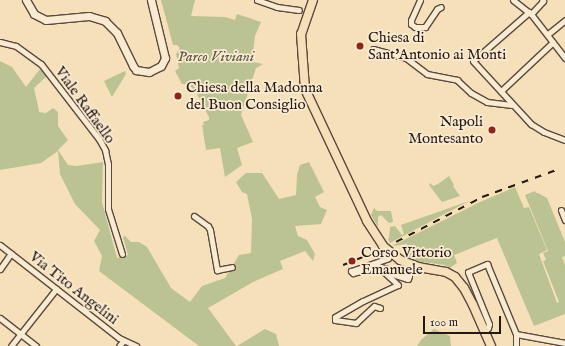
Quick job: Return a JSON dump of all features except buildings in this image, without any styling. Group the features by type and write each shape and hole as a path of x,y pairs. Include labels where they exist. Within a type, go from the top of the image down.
{"main road":[{"path":"313,0 300,38 305,90 367,222 378,240 391,254 408,264 446,272 455,277 467,294 491,346"}],"street":[{"path":"26,0 34,14 46,20 89,16 105,21 117,33 132,66 136,70 149,72 161,66 165,55 151,0"},
{"path":"257,0 277,8 299,10"},
{"path":"420,0 411,20 412,25 415,27 425,27 441,7"},
{"path":"514,0 530,13 548,34 565,58"},
{"path":"542,0 544,1 473,61 531,124 544,132 565,140"},
{"path":"548,34 565,20"},
{"name":"Viale Raffaello","path":"0,42 16,46 41,64 99,139 105,150 108,164 108,209 122,254"},
{"path":"501,90 553,42"},
{"path":"374,49 406,58 427,74 457,80 471,93 487,102 512,105"},
{"path":"561,210 565,220"},
{"path":"194,216 208,226 210,230 217,270 232,268"},
{"name":"Via Tito Angelini","path":"0,245 123,341 136,346"},
{"path":"0,269 11,253"},
{"path":"380,308 374,306 356,323 335,320 335,317 363,301 398,285 383,271 408,279 410,276 378,266 352,274 352,271 388,258 391,254"},
{"path":"484,330 488,328 490,324 468,272 488,264 516,334 516,346"},
{"path":"11,346 56,289"},
{"path":"0,318 36,346"},
{"path":"516,334 565,343"},
{"path":"119,346 123,341"}],"green space":[{"name":"Parco Viviani","path":"161,0 195,0 191,16 225,17 235,20 237,14 261,22 255,36 252,62 263,64 256,68 241,115 253,142 237,148 242,165 225,177 220,148 206,150 202,125 204,125 203,122 209,120 209,117 197,94 189,84 182,84 175,71 179,68 176,54 180,48 177,45 173,45"},
{"path":"0,61 12,67 26,87 40,69 47,76 34,88 39,112 46,113 53,108 58,112 58,126 68,140 58,150 68,165 77,166 103,162 102,202 117,258 128,255 123,237 125,236 131,242 139,242 147,247 171,288 190,302 202,286 225,278 239,255 251,253 252,219 247,194 242,192 236,182 246,173 262,173 279,199 296,195 297,175 300,165 309,162 324,192 315,197 320,207 327,210 321,224 295,226 298,236 307,240 315,254 313,261 305,251 280,261 283,269 253,282 208,308 236,346 199,346 99,271 102,256 94,241 100,230 75,204 60,174 58,151 41,163 0,170"},
{"path":"125,71 126,74 112,97 104,81"},
{"path":"449,176 454,185 453,186 460,196 442,202 429,185 430,183 433,186 438,184"},
{"path":"515,187 524,208 529,207 547,250 539,254 557,303 559,302 543,261 546,260 543,253 548,251 525,195 535,191 536,193 547,198 565,242 565,256 562,257 565,265 565,314 534,326 497,238 454,255 457,263 450,268 445,265 415,261 408,257 407,244 392,246 480,202"},
{"path":"469,201 390,243 388,239 390,227 395,226 402,235 404,234 401,225"},
{"path":"374,208 377,211 391,211 393,222 389,223 381,215 378,217 378,227 371,215"},
{"path":"265,329 276,334 279,346 237,346"},
{"path":"434,329 450,336 451,346 417,346 421,340"}],"railway":[{"path":"396,242 482,197 556,170"},
{"path":"343,265 375,252"}],"place":[{"name":"Chiesa di Sant'Antonio ai Monti","path":"360,46"},
{"name":"Chiesa della Madonna del Buon Consiglio","path":"178,96"},
{"name":"Napoli Montesanto","path":"492,130"},
{"name":"Corso Vittorio Emanuele","path":"352,261"}]}
